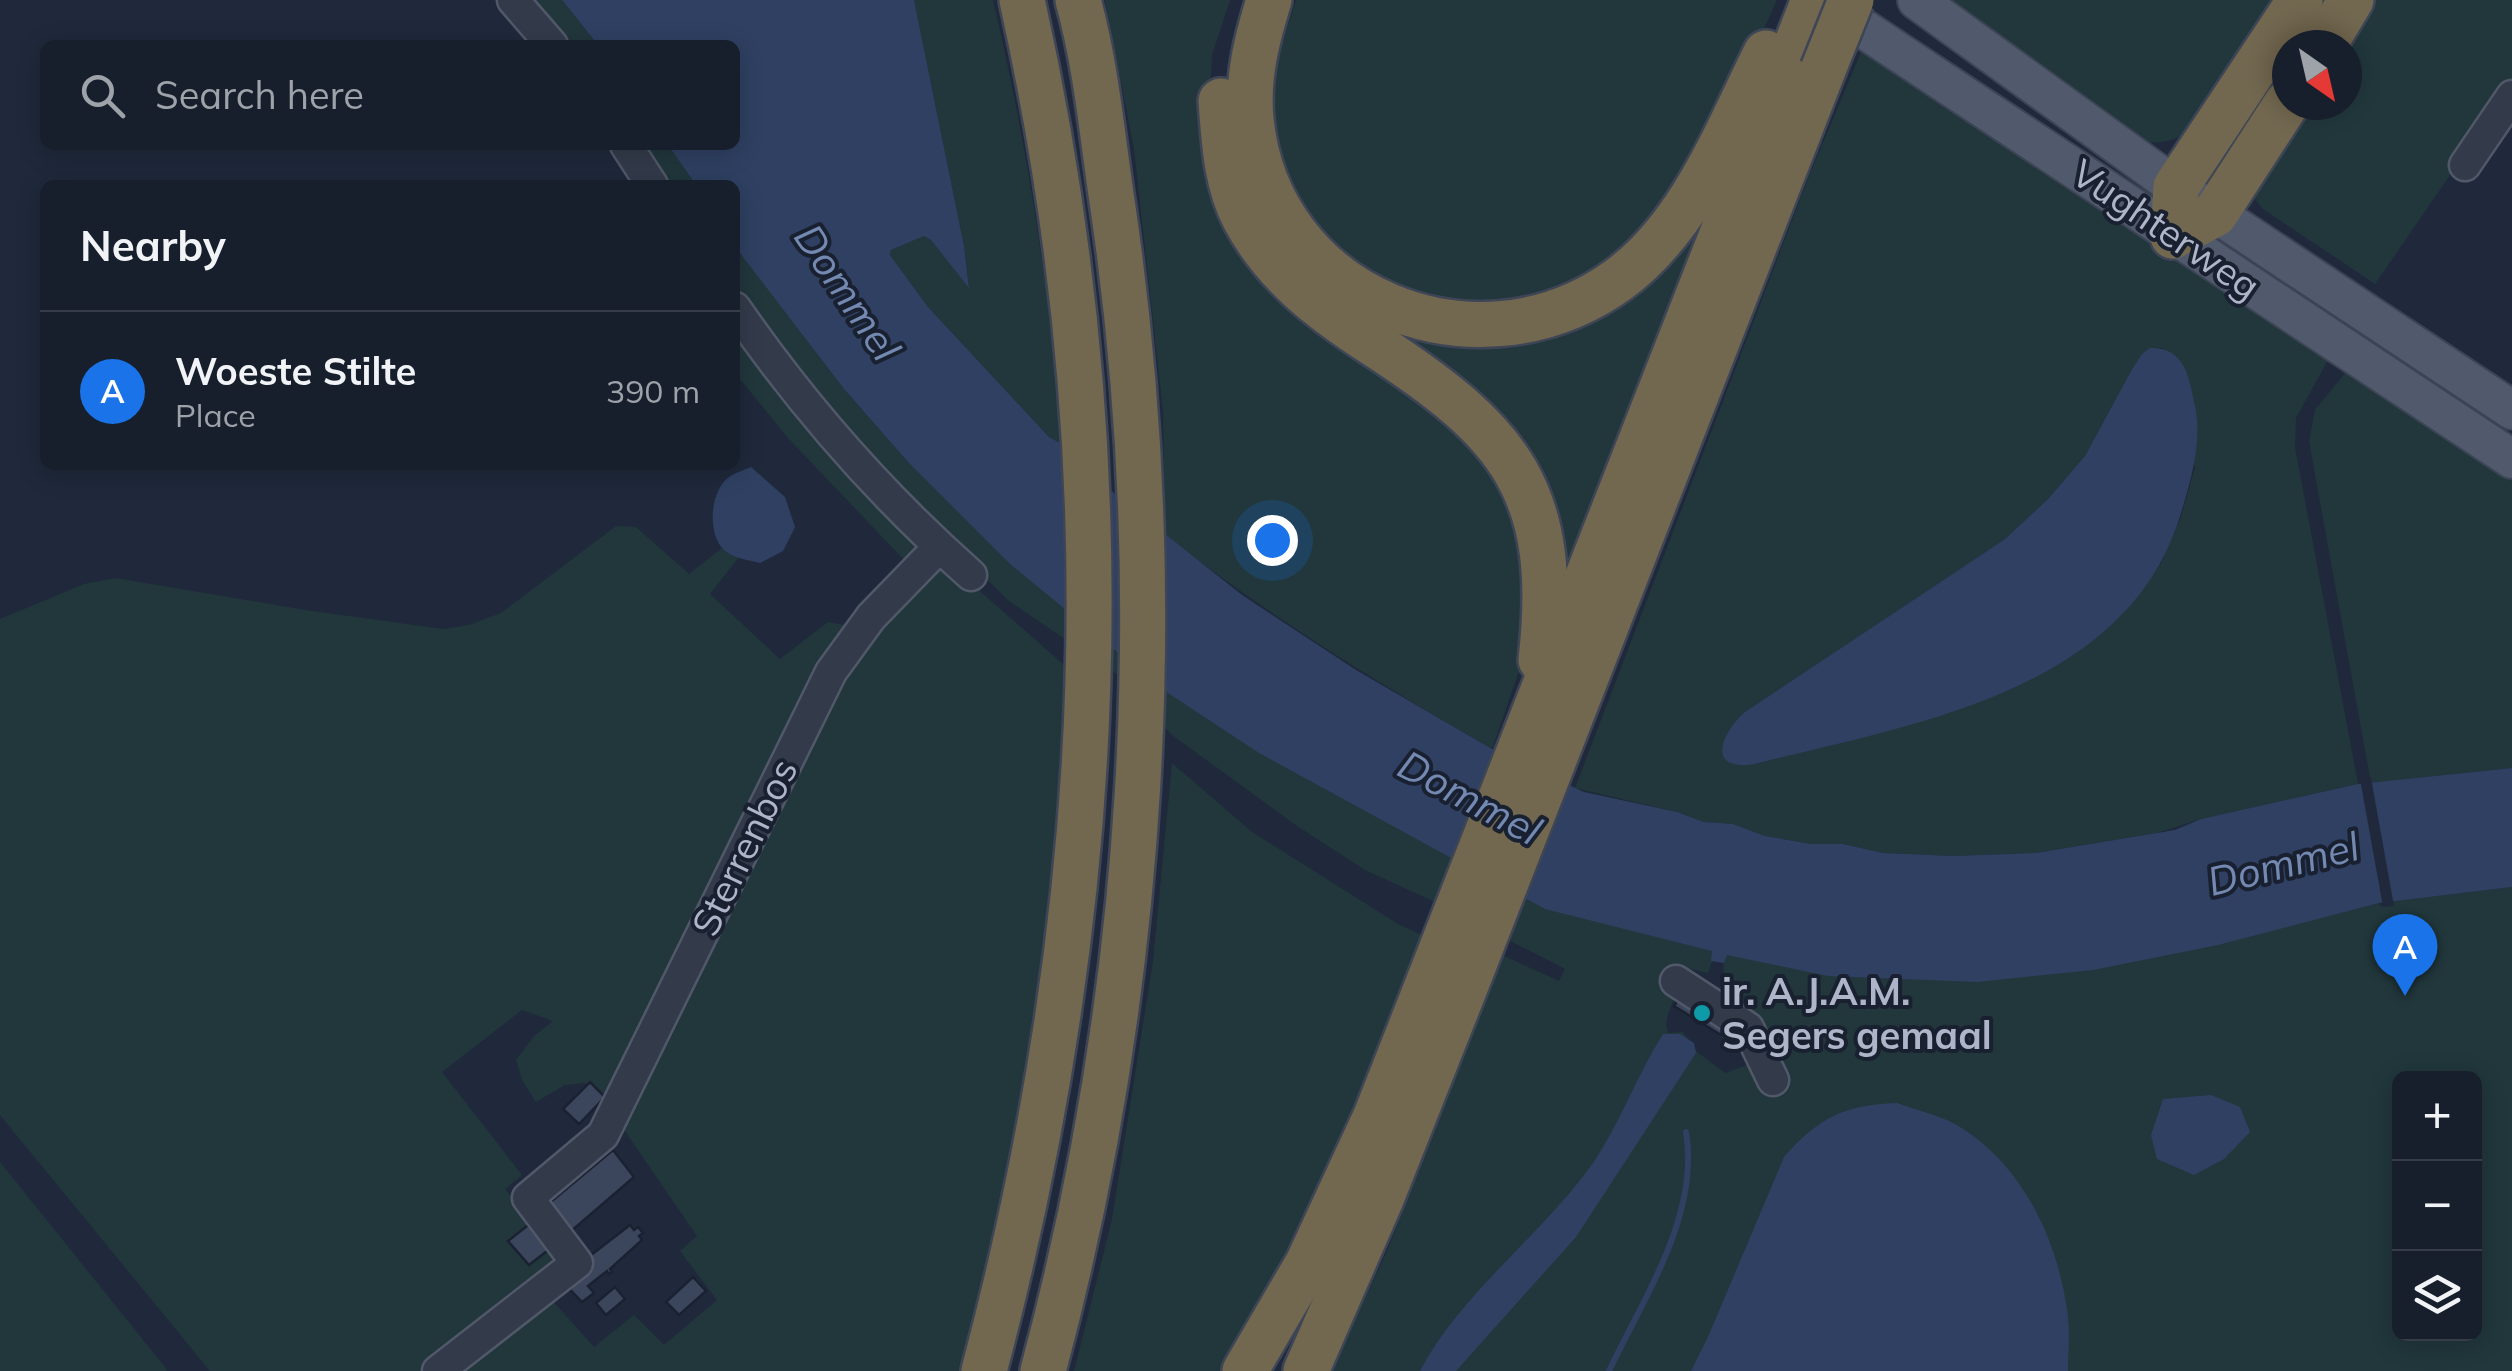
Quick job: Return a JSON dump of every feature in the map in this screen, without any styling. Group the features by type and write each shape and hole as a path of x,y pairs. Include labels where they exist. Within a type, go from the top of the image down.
{"highway":[{"path":"984,1371 1012,1268 1056,1039 1072,921 1088,716 1089,524 1084,399 1058,186 1022,0"},
{"path":"1043,1371 1069,1275 1110,1059 1128,927 1139,756 1139,442 1126,299 1078,0"},
{"path":"1238,0 1220,95 1232,189 1244,218 1287,278 1321,310 1426,378 1464,409 1494,439 1514,468 1530,498 1547,575 1550,724"},
{"path":"1270,0 1253,59 1251,121 1262,172 1279,207 1308,247 1366,296 1404,314 1470,326 1535,319 1567,308 1621,278 1648,252 1704,177 1797,40 1851,0"},
{"path":"1306,1371 1381,1199 1451,978 1550,724 1797,40 1817,0"},
{"path":"2173,236 2176,188 2300,0"},
{"path":"2333,30 2352,0"},
{"path":"2173,236 2214,214 2276,120"},
{"path":"1245,1371 1326,1227 1451,978"}],"main road":[{"name":"Vughterweg","path":"1817,0 2512,460"},
{"name":"Vughterweg","path":"1917,0 2176,188 2512,410"}],"street":[{"path":"513,0 548,40"},
{"path":"2465,166 2512,96"},
{"path":"629,150 649,180"},
{"path":"740,314 849,454 971,575"},
{"name":"Sterrenbos","path":"438,1371 577,1263 528,1198 604,1135 831,672 871,616 939,547"},
{"path":"1676,981 1748,1028 1773,1080"}],"green space":[{"path":"528,0 562,0 594,40 559,40"},
{"path":"914,0 993,0 1036,221 1062,444 1049,437 928,307 890,255 891,250 924,236 969,285"},
{"path":"1105,0 1230,0 1212,55 1210,94 1366,359 1454,433 1482,464 1509,504 1530,566 1523,660 1492,749 1325,648 1165,535 1163,411 1134,149"},
{"path":"1296,0 1777,0 1707,153 1665,212 1584,284 1490,311 1385,285 1330,244 1289,193 1275,131 1275,90 1279,54"},
{"path":"1952,0 2276,0 2193,128 2174,139 2155,142 2139,141"},
{"path":"2368,0 2512,0 2512,85 2375,284 2263,209 2250,193 2288,120 2362,120 2362,30 2354,30"},
{"path":"1864,45 2328,360 2296,418 2295,447 2358,784 2201,819 2157,833 2036,853 1954,856 1883,853 1843,844 1811,844 1765,836 1733,824 1704,822 1575,788 1811,171","holes":["2150,348 2163,348 2195,468 2180,520 2161,563 2135,599 2094,640 2055,665 1838,742 1755,764 1745,712 2005,539 2048,499 2085,456 2131,371"]},
{"path":"1738,143 1559,598 1539,497 1319,277 1536,328"},
{"path":"637,150 672,150 692,180 657,180"},
{"path":"740,252 844,389 908,462 1011,565 1118,651 1318,784 1454,856 1696,946 1713,951 2332,915 2379,903 2380,906 2512,887 2512,1371 1331,1371 1388,1249 1502,955 1559,981 1565,969 1365,870 1297,826 1172,735 1119,676 1009,601 922,516 804,386 740,297","holes":["1713,959 1724,962 1723,978 1740,981 1735,1007 1717,1034 1750,1064 1725,1073 1697,1052 1683,1032 1668,1033 1667,1027 1675,991 1675,965 1708,973"]},
{"path":"740,328 915,537 919,550 909,565 788,438 740,379"},
{"path":"2346,372 2512,481 2512,768 2371,783 2309,441 2315,410"},
{"path":"616,526 636,527 689,574 722,548 739,557 710,594 780,659 828,622 856,627 605,1113 585,1083 565,1085 536,1102 522,1080 516,1060 534,1036 553,1021 522,1010 442,1072 522,1175 505,1189 564,1265 427,1371 210,1371 0,1115 0,619 84,584 116,578 443,629 469,625 501,613"},
{"path":"941,564 956,570 1071,671 1056,957 970,1371 459,1371 551,1299 594,1347 634,1315 664,1345 717,1300 680,1251 697,1236 620,1124 851,655"},
{"path":"1172,763 1252,832 1398,924 1424,936 1305,1212 1221,1371 1074,1371 1112,1219 1153,961"},
{"path":"0,1162 168,1371 0,1371"}],"water":[{"name":"Dommel","path":"562,0 914,0 969,288 924,236 891,250 890,255 928,307 1049,437 1242,595 1356,670 1492,749 1584,792 1811,844 1954,856 2036,853 2175,830 2201,819 2358,784 2512,768 2512,887 2379,903 2218,945 2093,970 1977,982 1828,976 1727,955 1724,963 1711,961 1712,951 1545,909 1259,753 1165,691 1011,565 908,462 844,389 743,257 740,180 692,180 672,150 740,150 740,40 594,40"},
{"path":"2150,348 2171,353 2183,366 2195,406 2197,445 2182,510 2155,572 2115,621 2065,660 2008,691 1945,714 1755,764 1739,765 1724,757 1724,740 1745,712 2005,539 2048,499 2085,456 2131,371"},
{"path":"751,467 785,497 795,527 783,551 760,563 726,552 718,542 713,522 715,501 723,483"},
{"path":"1663,1034 1680,1034 1694,1043 1696,1053 1576,1237 1456,1371 1420,1371 1457,1316 1593,1163"},
{"path":"2211,1095 2240,1107 2250,1132 2224,1159 2194,1175 2157,1159 2151,1135 2163,1099"},
{"path":"1897,1103 1955,1124 1979,1140 2000,1160 2034,1207 2063,1289 2068,1317 2068,1371 1691,1371 1784,1157 1809,1132 1834,1116 1862,1107"}],"pier":[{"path":"2371,778 2394,906 2383,907 2360,779"}],"building":[{"name":"ir. A.J.A.M. Segers gemaal","path":"1683,991 1730,1020 1721,1035 1674,1006"},
{"path":"590,1082 605,1097 579,1124 563,1109"},
{"path":"613,1150 634,1177 562,1239 541,1210"},
{"path":"532,1222 551,1248 529,1265 508,1241"},
{"path":"630,1225 643,1233 639,1236 642,1240 610,1269 612,1272 607,1271 588,1286 594,1293 582,1302 560,1279"},
{"path":"693,1277 706,1291 679,1315 666,1302"},
{"path":"615,1287 625,1299 606,1315 596,1303"}],"waterway":[{"path":"1609,1371 1666,1256 1677,1225 1685,1194 1686,1132"}],"place":[{"name":"Woeste Stilte","path":"2405,996"},
{"name":"ir. A.J.A.M. Segers gemaal","path":"1702,1013"}]}
